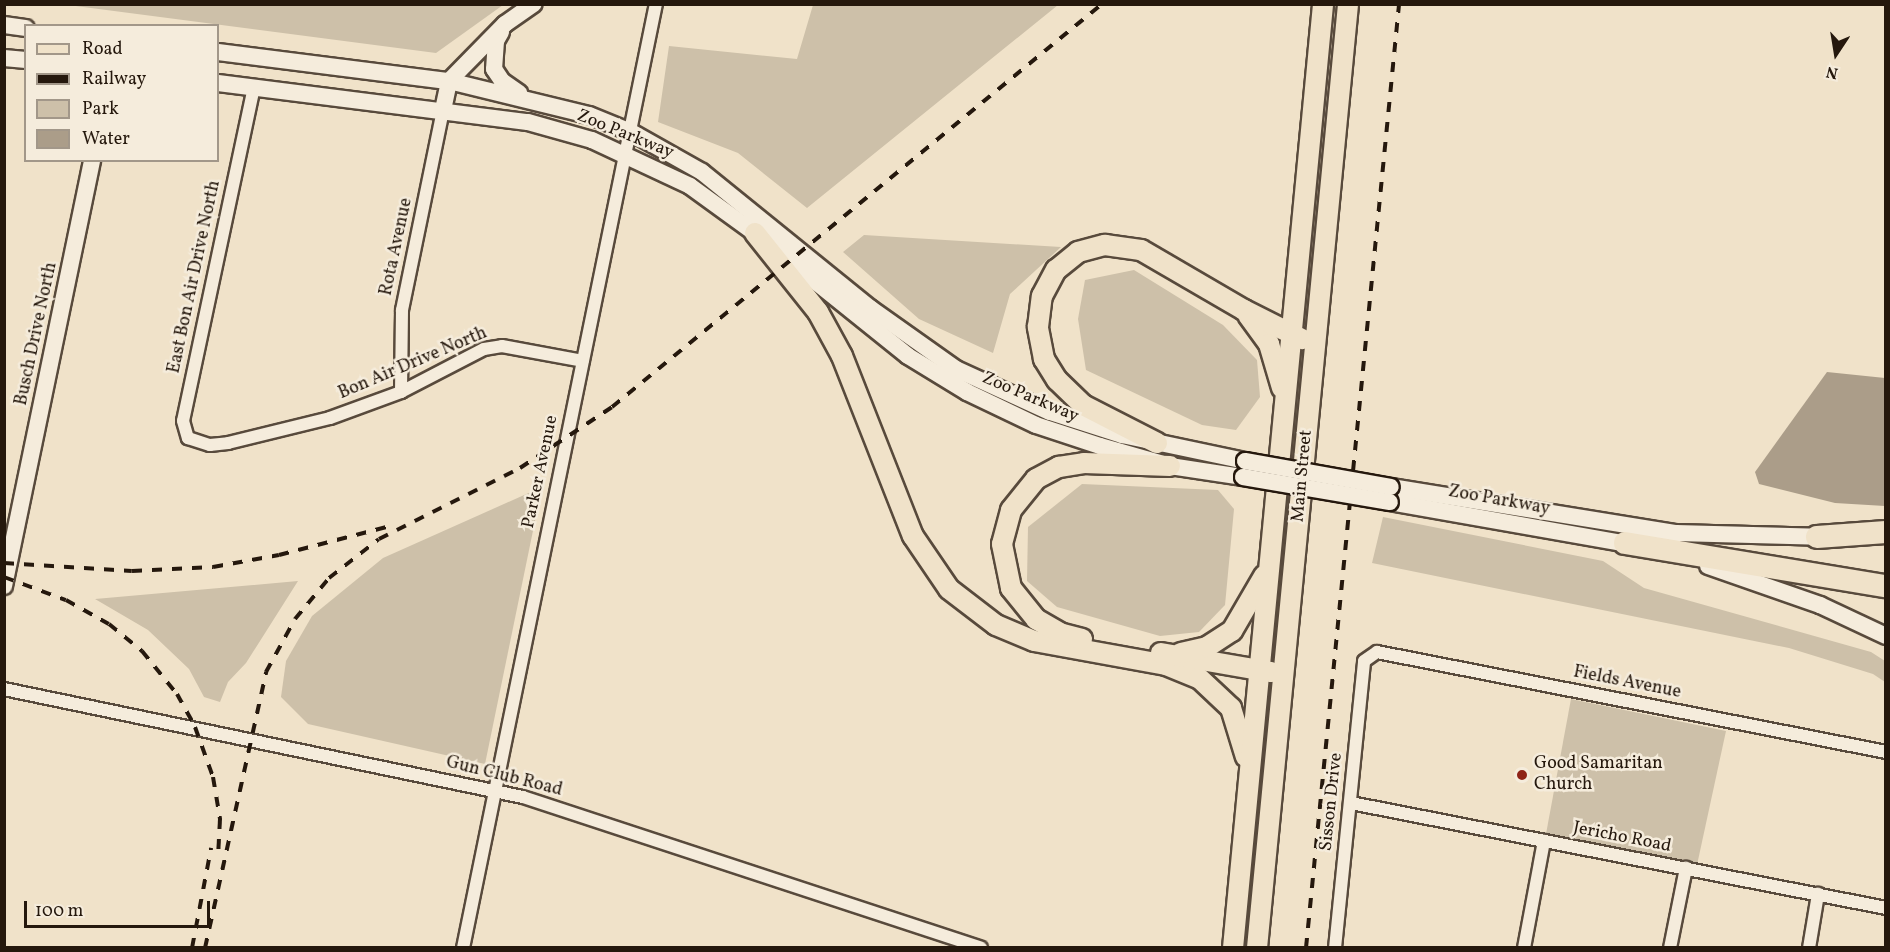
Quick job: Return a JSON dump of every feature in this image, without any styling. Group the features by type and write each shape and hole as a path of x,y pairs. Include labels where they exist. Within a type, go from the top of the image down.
{"highway":[{"path":"1817,537 1886,534"},
{"path":"1625,543 1886,586"}],"main road":[{"path":"443,110 449,81 505,24 534,4"},
{"name":"Main Street","path":"1233,948 1323,4"},
{"name":"Main Street","path":"1257,948 1348,4"},
{"path":"505,24 496,41 494,69 502,81 524,97"},
{"path":"4,26 24,28"},
{"name":"Zoo Parkway","path":"219,52 449,81 524,97 589,115 631,132 702,172 870,308 956,369 1050,412 1244,469 1391,494 1643,529 1721,536 1817,537"},
{"path":"4,58 24,60"},
{"name":"Zoo Parkway","path":"219,83 528,122 627,154 690,186 755,233 930,372 1036,425 1170,466 1244,469"},
{"name":"Busch Drive North","path":"4,586 92,162"},
{"path":"755,233 818,312 842,356 913,536 949,589 996,625 1034,641 1169,660 1283,680"},
{"path":"1157,443 1083,405 1049,370 1038,327 1047,281 1078,252 1105,245 1130,246 1152,255 1244,310 1315,344"},
{"path":"1244,310 1269,344 1286,399"},
{"path":"1170,466 1084,463 1059,467 1036,479 1019,497 1007,521 1002,544 1011,588 1036,619 1076,638 1169,660 1198,678 1225,699 1244,743 1249,782"},
{"name":"Zoo Parkway","path":"1391,494 1625,543 1766,584 1886,636"},
{"path":"1169,660 1207,647 1232,631 1254,598 1270,561"}],"street":[{"name":"Parker Avenue","path":"463,948 493,790 627,154 656,4"},
{"name":"East Bon Air Drive North","path":"188,438 183,421 254,87"},
{"name":"Rota Avenue","path":"401,392 402,310 443,110"},
{"name":"Bon Air Drive North","path":"188,438 210,445 228,443 330,417 401,392 484,350 502,346 583,361"},
{"name":"Fields Avenue","path":"1364,660 1377,652 1886,752"},
{"name":"Sisson Drive","path":"1335,948 1364,660"},
{"name":"Gun Club Road","path":"4,689 493,790 981,948"},
{"name":"Jericho Road","path":"1351,803 1886,908"},
{"path":"1524,948 1544,841"},
{"path":"1670,948 1686,868"},
{"path":"1809,948 1818,894"}],"green space":[{"path":"503,4 436,53 68,5"},
{"path":"813,4 1058,5 807,208 738,153 658,122 669,46 797,59"},
{"path":"864,235 1061,247 1010,294 993,353 919,319 843,252"},
{"path":"1134,270 1223,325 1257,360 1260,397 1236,430 1202,425 1086,370 1078,319 1085,280"},
{"path":"1082,484 1218,490 1234,509 1225,605 1199,632 1160,636 1057,607 1027,581 1028,527"},
{"path":"542,487 485,764 308,724 281,697 286,661 312,616 383,558"},
{"path":"1383,517 1603,561 1644,588 1871,652 1885,661 1885,682 1873,674 1789,648 1372,563"},
{"path":"298,581 246,663 228,682 220,702 204,697 189,669 148,630 95,599"},
{"path":"1571,699 1726,731 1697,865 1546,834"}],"water":[{"path":"1827,372 1885,378 1885,506 1835,503 1759,484 1755,472"}],"railway":[{"path":"205,948 266,672 295,619 329,578 379,539 520,468 612,407 1102,4"},
{"path":"1306,948 1399,4"},
{"path":"4,563 132,571 213,567 279,555 390,526"},
{"path":"4,577 66,600 109,624 142,651 177,694 195,727 213,777 220,819 218,857"},
{"path":"192,948 211,848"}],"place":[{"name":"Good Samaritan Church","path":"1522,775"}]}
